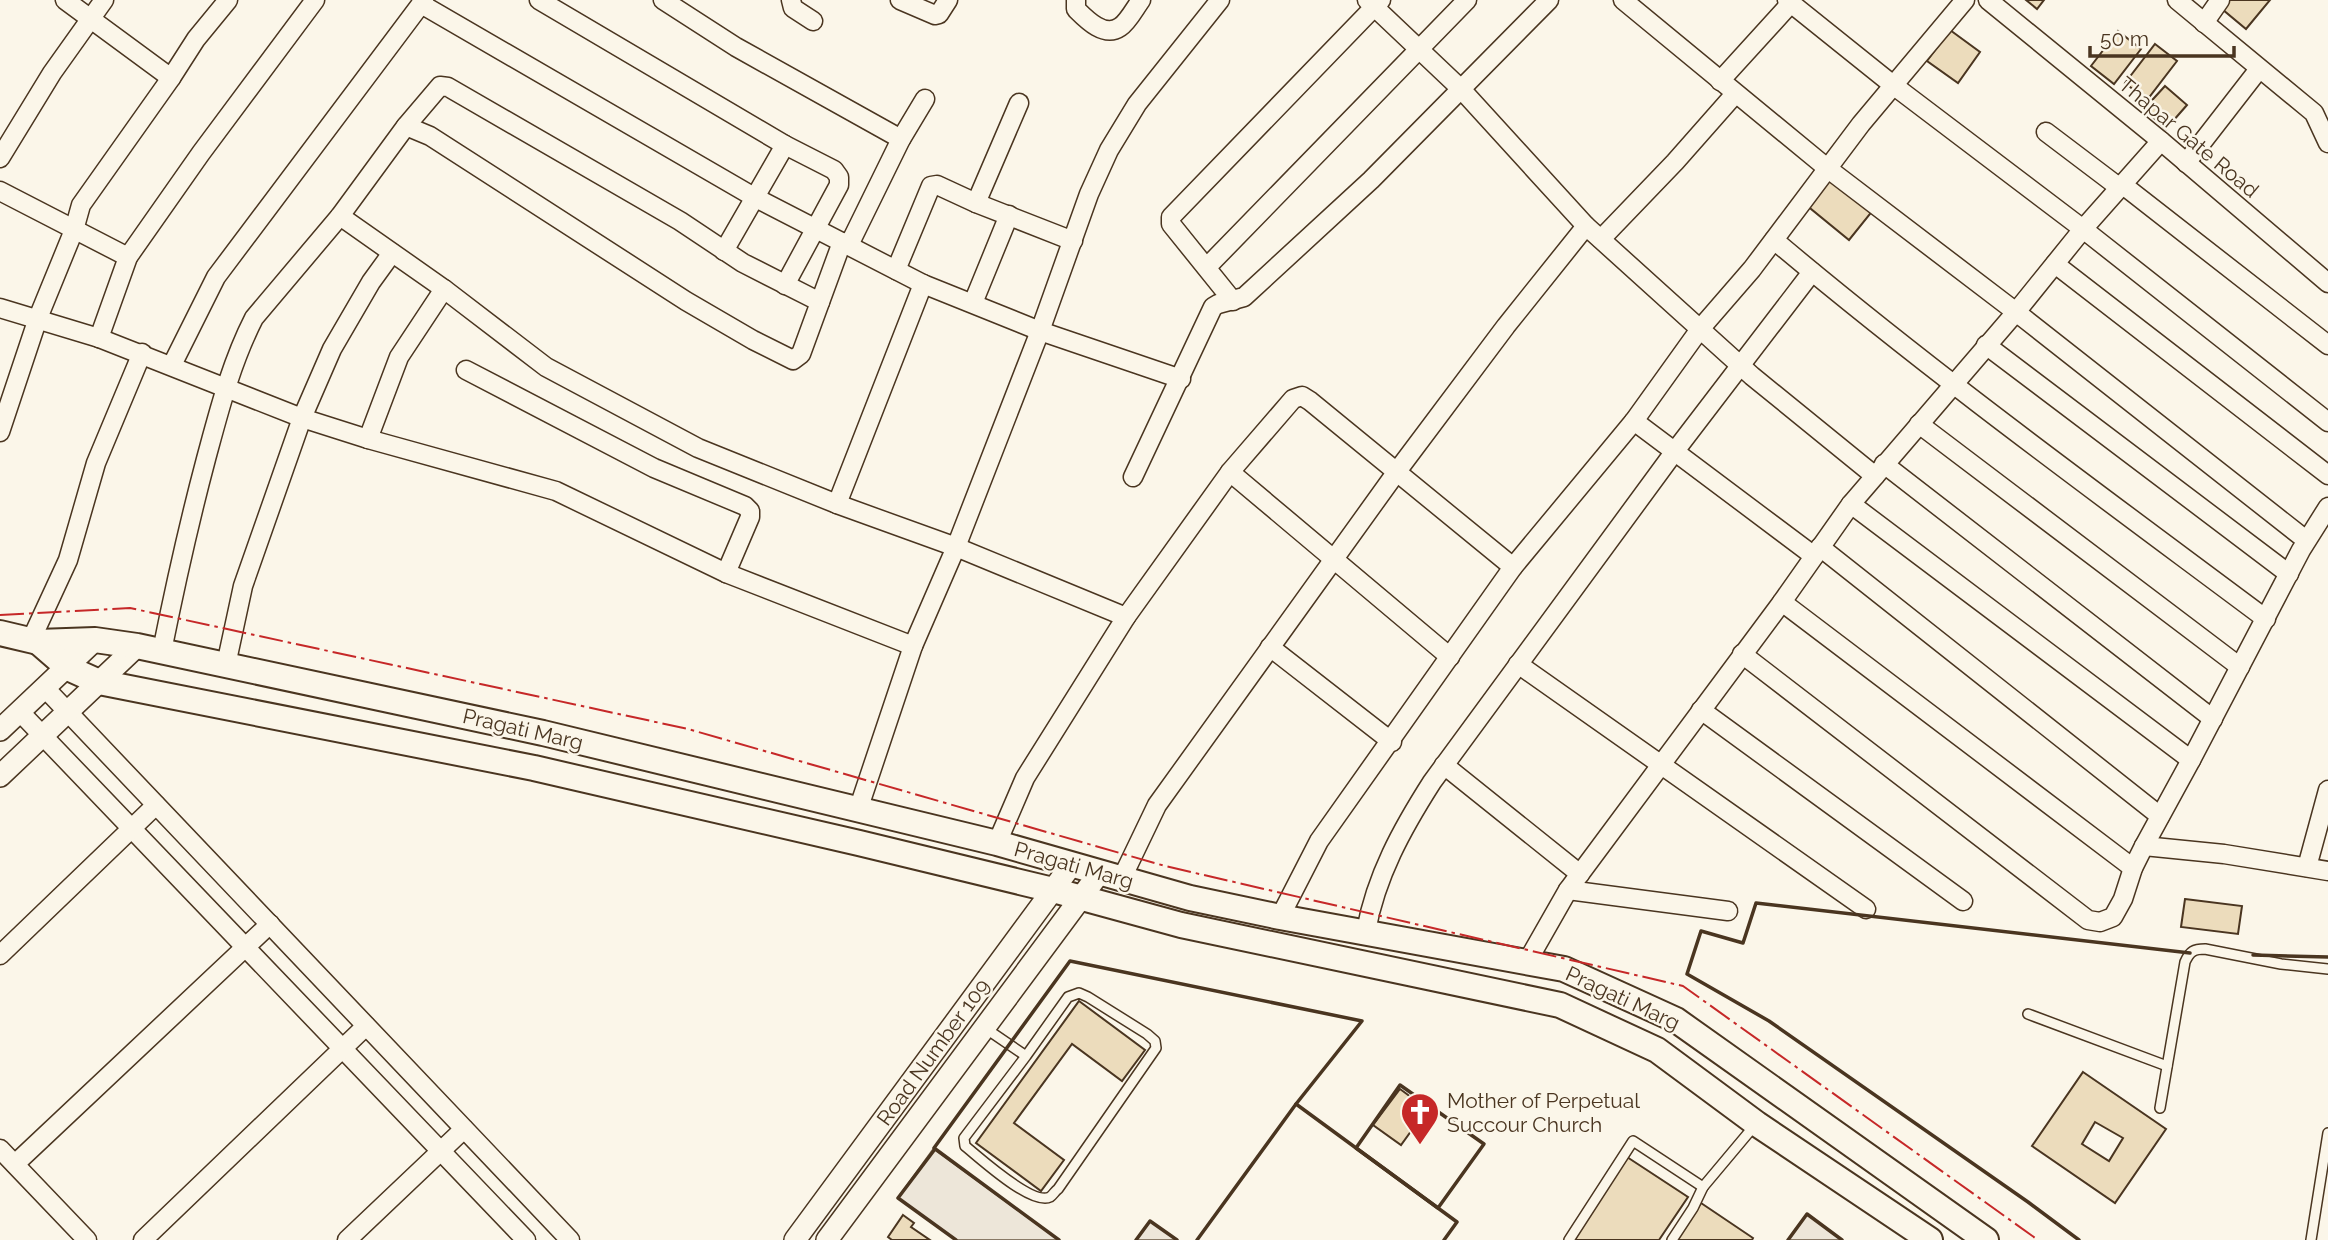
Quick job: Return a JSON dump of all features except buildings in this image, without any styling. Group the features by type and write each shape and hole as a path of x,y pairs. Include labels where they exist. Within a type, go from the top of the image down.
{"main road":[{"path":"0,633 34,641"},
{"name":"Pragati Marg","path":"34,641 95,640 162,651 544,733 997,843 1191,898 1564,969 1676,1020 1986,1240"},
{"name":"Pragati Marg","path":"34,641 68,668 99,682 534,768 1053,890 1181,925 1560,1005 1657,1050 1757,1124 1930,1240"}],"street":[{"path":"65,0 171,78"},
{"path":"0,158 52,73 104,0"},
{"path":"0,432 38,318 74,230 81,205 197,39 228,0"},
{"path":"99,338 128,257 201,153 315,0"},
{"path":"539,0 785,145 834,170 839,177 839,185 785,285"},
{"path":"663,0 736,47 901,139"},
{"path":"791,0 793,8 813,21"},
{"path":"900,0 935,15 948,0"},
{"path":"1076,0 1076,9 1086,19 1095,26 1111,30 1120,27 1141,0"},
{"path":"858,810 913,646 956,547 1040,331 1089,194 1109,150 1137,104 1220,0"},
{"path":"1207,267 1467,0"},
{"path":"1133,477 1181,379 1208,314 1217,304 1244,298 1371,180 1549,0"},
{"path":"1623,0 1827,168 2016,312 2306,540"},
{"path":"1280,917 1319,841 1392,742 1513,567 1634,421 1700,329 1752,269 1827,168 1965,0"},
{"name":"Thapar Gate Road","path":"1987,0 2161,141 2328,283"},
{"path":"2177,0 2314,113 2328,143"},
{"path":"2204,23 2220,0"},
{"path":"172,365 216,277 422,2 754,197 923,284 1040,331 1181,379"},
{"path":"1233,301 1171,225 1171,217 1374,2 1461,89 1586,226 1740,365 2213,719"},
{"path":"1720,80 1789,2 2328,422"},
{"path":"2186,163 2259,69"},
{"path":"162,651 181,555 225,387 254,318 340,216 406,126 440,86 448,88 680,221 724,251 820,302"},
{"path":"1601,239 1735,94"},
{"path":"406,126 430,136 686,301 752,340 789,358 798,358 846,243 925,99"},
{"path":"976,203 1019,103"},
{"path":"2046,132 2328,345"},
{"path":"1527,962 1568,890 1782,602 1851,504 2016,312 2082,229 2161,141"},
{"path":"724,251 785,145"},
{"path":"897,270 931,186 937,186 1073,240"},
{"path":"2,198 128,257"},
{"path":"973,303 1009,215"},
{"path":"340,216 444,289 546,367 698,448 837,504 956,547 1126,617"},
{"path":"1111,875 1157,805 1398,470 1506,326 1586,226"},
{"path":"1774,240 1952,385 2266,618"},
{"path":"226,665 243,586 302,418 332,349 371,282 392,253"},
{"path":"2055,264 2328,475"},
{"path":"1366,931 1371,904 1400,832 1444,765 1675,451 1812,272"},
{"path":"837,504 923,284"},
{"path":"368,439 399,357 444,289"},
{"path":"0,308 99,338 302,418 556,491 726,573 913,646"},
{"path":"1986,345 2289,574"},
{"path":"34,641 68,560 96,463 142,354"},
{"path":"466,370 654,468 746,506 750,517 726,573"},
{"path":"997,843 1025,778 1126,617 1230,472 1293,398 1302,396 1398,470 1513,567"},
{"path":"1634,421 1817,551 2160,816"},
{"path":"1919,424 2240,667"},
{"path":"1230,472 1450,657"},
{"path":"1851,504 2192,760"},
{"path":"1742,654 2088,920 2100,922 2113,917 2123,899 2133,868 2144,846 2192,760 2306,540 2328,507"},
{"path":"1782,602 2133,868"},
{"path":"0,730 95,640"},
{"path":"0,776 137,646"},
{"path":"1270,647 1392,742"},
{"path":"1518,664 1866,909"},
{"path":"45,688 570,1240"},
{"path":"1701,710 1963,901"},
{"path":"20,712 526,1240"},
{"path":"1444,765 1580,874"},
{"path":"2307,867 2328,790"},
{"path":"0,955 156,805"},
{"path":"2144,846 2224,854 2328,871"},
{"name":"Road Number 109","path":"795,1240 1072,864"},
{"name":"Road Number 109","path":"827,1240 1082,898 1111,875"},
{"path":"1568,890 1728,911"},
{"path":"15,1164 270,924"},
{"path":"143,1240 366,1026"},
{"path":"348,1240 464,1129"},
{"path":"0,1149 87,1240"}],"lane":[{"path":"2160,1108 2185,962 2189,953 2195,949 2213,950 2281,964 2328,969"},
{"path":"1079,993 1155,1041 1156,1048 1050,1197 1041,1198 1025,1192 965,1146 964,1138 1026,1056 1068,997 1079,993"},
{"path":"2028,1014 2167,1066"},
{"path":"985,1028 1026,1056"},
{"path":"1672,1240 1693,1209 1703,1187 1757,1124"},
{"path":"2311,1240 2328,1133"},
{"path":"1569,1240 1633,1141 1703,1187"}],"shaded area":[{"path":"934,1148 1059,1240 956,1240 898,1198"},
{"path":"1807,1214 1842,1240 1788,1240"},
{"path":"1150,1221 1177,1240 1136,1240"}],"wall":[{"path":"2079,1240 1769,1021 1687,974 1701,931 1743,943 1756,903 2190,953"},
{"path":"2253,955 2328,957"},
{"path":"1059,1240 934,1148 1070,961 1362,1021 1296,1104 1197,1240"},
{"path":"1400,1085 1484,1144 1438,1208 1356,1148 1400,1085"},
{"path":"1296,1104 1457,1222 1444,1240"},
{"path":"935,1149 898,1198 956,1240"},
{"path":"1788,1240 1807,1214 1842,1240"},
{"path":"1136,1240 1150,1221 1177,1240"}],"power":[{"path":"0,615 130,608 688,729 1165,866 1683,986 2038,1240"}],"place":[{"name":"Mother of Perpetual Succour Church","path":"1420,1146"}]}
